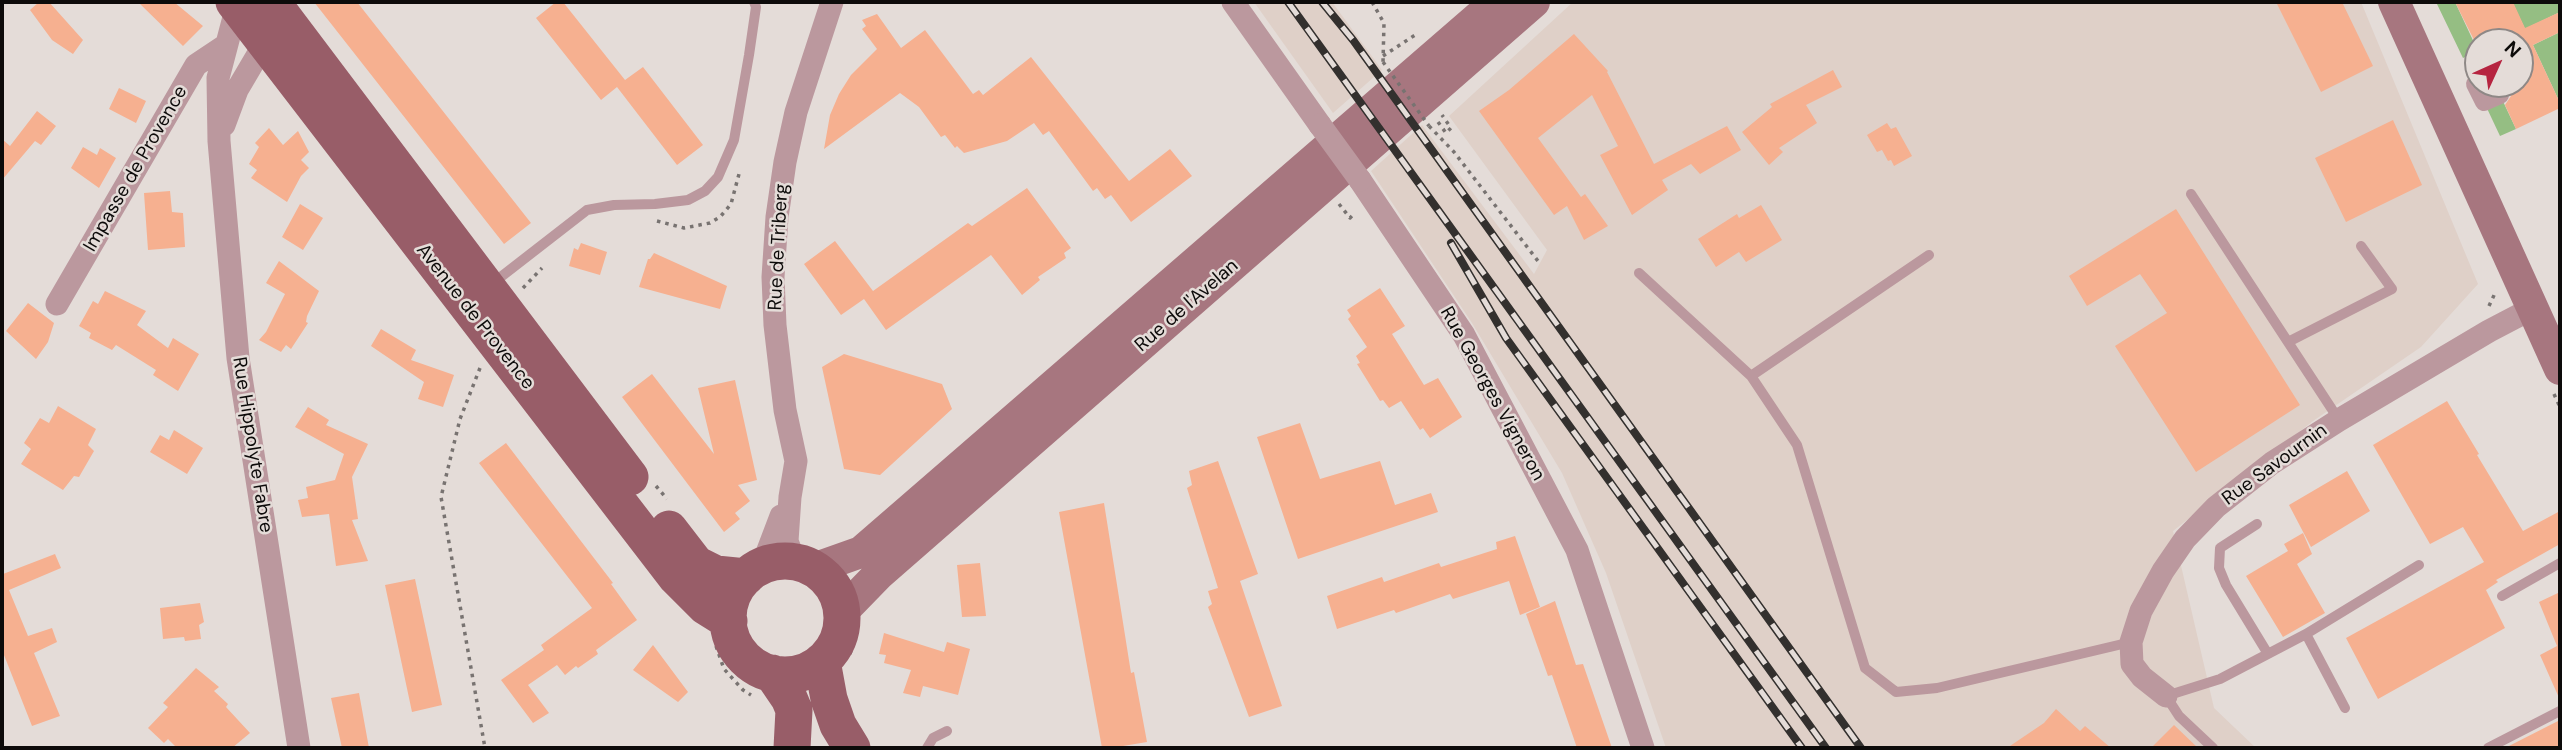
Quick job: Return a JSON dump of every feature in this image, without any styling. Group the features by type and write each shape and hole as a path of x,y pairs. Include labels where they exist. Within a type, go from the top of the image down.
{"main road":[{"name":"Rue de l'Avelan","path":"779,568 861,552 1496,2"},
{"name":"Rue de l'Avelan","path":"850,619 888,566 1534,2"},
{"path":"2394,2 2548,318"},
{"path":"2408,2 2548,318 2560,369"},
{"name":"Avenue de Provence","path":"254,11 501,292 688,556 709,571 731,577 779,568"},
{"name":"Avenue de Provence","path":"254,11 494,342 676,577 705,606 722,632"},
{"path":"762,684 761,669 742,654 722,632 736,590 779,568 833,587 850,619 838,639 829,699 840,741"},
{"path":"762,684 835,663"},
{"path":"762,684 789,698 793,710 792,748"}],"street":[{"name":"Rue de Triberg","path":"779,568 787,541 796,461 785,410 775,326 777,217 796,112 832,2"},
{"name":"Rue Georges Vigneron","path":"1233,2 1360,180 1464,335 1577,550 1643,748"},
{"name":"Rue Hippolyte Fabre","path":"254,11 226,45 218,78 219,141 238,358 299,748"},
{"name":"Rue Hippolyte Fabre","path":"219,141 237,90 254,11"},
{"name":"Impasse de Provence","path":"57,304 196,65 226,45"},
{"name":"Rue Savournin","path":"2131,642 2141,611 2185,539 2216,507 2244,484 2339,420 2489,331 2548,318"},
{"name":"Rue de Triberg","path":"779,568 779,520 790,497"},
{"path":"2131,642 2132,664 2142,677 2166,696"}],"lane":[{"path":"501,292 587,210 614,205 688,200 705,191 718,177 734,140 751,43 754,2"},
{"path":"2191,194 2339,420"},
{"path":"2288,342 2392,289 2361,246"},
{"path":"1751,376 1928,255"},
{"path":"1639,273 1751,376 1797,445 1865,668 1896,692 1937,688 2131,642"},
{"path":"2257,524 2220,548 2219,568 2226,585 2268,654"},
{"path":"2502,596 2560,563"},
{"path":"2213,748 2179,716 2166,696 2220,679 2306,634 2419,565"},
{"path":"2306,634 2345,708"},
{"path":"2488,748 2560,711"},
{"path":"927,748 933,738 947,731"}],"path":[{"path":"1373,2 1384,23 1383,62 1429,126 1454,152 1538,261"},
{"path":"1436,120 1446,133 1451,128 1443,116"},
{"path":"648,218 684,228 710,223 720,217 731,204 740,169"},
{"path":"1340,205 1350,218 1356,214"},
{"path":"501,292 548,261"},
{"path":"485,748 441,497 460,419 485,354 494,342"},
{"path":"835,663 850,619"},
{"path":"722,632 724,669 743,690 762,684"}],"shaded area":[{"path":"1254,2 1332,2 1382,70 1333,113"},
{"path":"1573,2 2361,2 2478,284 2421,347 2313,421 2173,531 2214,708 2256,748 1666,748 1606,573 1562,473 1472,323 1371,171 1422,125 1534,274 1547,250 1449,116"}],"green space":[{"path":"2436,2 2455,2 2467,28 2464,28 2463,58"},
{"path":"2512,2 2560,2 2560,12 2525,28"},
{"path":"2560,32 2560,103 2534,47 2534,45"},
{"path":"2501,98 2516,129 2500,136 2484,102"}],"building":[{"path":"39,2 49,2 83,40 73,54 52,40 30,10"},
{"path":"138,2 174,2 203,26 183,46"},
{"path":"314,2 357,2 531,223 504,244"},
{"path":"556,2 563,2 625,80 643,67 703,145 677,165 617,87 601,100 536,18"},
{"path":"2276,2 2342,2 2373,66 2321,92"},
{"path":"2455,2 2513,2 2525,28 2468,28"},
{"path":"2560,12 2560,32 2534,45 2534,28 2525,28"},
{"path":"877,14 901,48 925,30 973,94 979,90 983,95 1031,57 1129,181 1170,149 1192,176 1131,222 1111,195 1105,199 1097,188 1093,191 1049,131 1043,135 1034,123 1007,141 964,153 957,146 955,148 945,135 941,137 919,107 900,93 824,149 830,115 839,94 851,75 877,49 862,29 866,26 862,20"},
{"path":"1574,34 1608,71 1654,164 1727,126 1741,150 1700,174 1691,164 1662,180 1668,190 1632,215 1600,155 1618,146 1592,95 1538,138 1581,197 1585,194 1608,226 1584,240 1567,206 1554,215 1479,111 1509,90"},
{"path":"2534,47 2560,108 2516,129 2505,105 2510,98 2534,98"},
{"path":"1833,70 1842,87 1806,105 1817,123 1779,148 1783,152 1769,165 1742,132 1772,107 1770,104"},
{"path":"119,88 146,101 136,123 109,109"},
{"path":"37,111 56,126 41,145 35,141 2,180 2,139 10,146"},
{"path":"2393,120 2422,185 2346,222 2315,158"},
{"path":"1887,123 1891,129 1896,127 1912,156 1894,166 1882,150 1877,152 1867,135"},
{"path":"269,128 283,145 298,131 309,152 301,160 309,168 301,176 287,202 251,178 257,170 249,164 259,147 255,143"},
{"path":"83,147 97,155 100,148 116,158 99,188 71,168"},
{"path":"1027,188 1071,248 1064,253 1066,258 1038,277 1040,280 1022,295 991,255 886,330 864,299 841,315 804,264 835,241 873,291 968,223 972,226"},
{"path":"170,191 172,212 183,213 185,247 148,250 144,193"},
{"path":"300,204 323,218 303,250 282,237"},
{"path":"1761,205 1782,240 1746,262 1739,252 1716,267 1698,239 1737,214 1739,218"},
{"path":"2176,209 2300,405 2196,472 2115,346 2167,313 2140,274 2087,306 2069,276"},
{"path":"581,243 607,252 600,275 569,266 574,248 578,250"},
{"path":"654,253 727,286 720,309 639,287 648,259"},
{"path":"279,261 319,291 307,316 308,323 291,349 286,345 281,352 259,340 266,332 285,294 266,283"},
{"path":"1380,288 1405,326 1392,334 1424,385 1438,378 1462,417 1430,438 1423,428 1420,430 1401,401 1389,408 1383,400 1380,401 1357,364 1360,363 1356,356 1367,347 1348,319 1351,316 1347,310"},
{"path":"105,291 146,311 137,325 168,348 173,338 199,354 178,391 153,375 156,370 116,345 112,350 89,338 91,333 79,326 93,301 98,304"},
{"path":"28,303 54,323 48,342 36,359 6,331"},
{"path":"381,329 416,350 411,360 454,375 443,407 418,399 424,382 371,346"},
{"path":"844,354 942,384 952,409 880,475 844,469 822,367"},
{"path":"652,374 714,454 698,388 735,380 757,480 738,485 750,501 735,513 740,519 724,532 622,397"},
{"path":"2447,401 2523,531 2560,511 2560,544 2496,580 2498,582 2486,590 2505,628 2378,699 2346,638 2484,562 2463,527 2430,544 2373,445"},
{"path":"58,406 96,429 88,445 94,451 79,477 74,476 63,490 21,464 31,449 24,443 40,418 49,423"},
{"path":"308,407 329,420 326,425 368,444 352,477 358,519 352,520 368,561 336,566 329,514 302,517 298,500 308,498 306,487 335,480 344,454 295,427"},
{"path":"1300,423 1320,479 1380,461 1395,505 1431,493 1438,512 1298,559 1257,437"},
{"path":"174,430 203,448 187,474 150,452 160,435 169,440"},
{"path":"506,443 613,583 611,584 637,620 596,650 598,654 578,668 576,666 565,675 557,665 528,685 549,713 533,723 501,680 544,650 541,645 592,608 479,463"},
{"path":"1218,461 1258,574 1240,581 1282,706 1249,717 1208,607 1212,604 1208,591 1218,588 1187,488 1192,485 1189,471"},
{"path":"2347,471 2370,511 2311,547 2289,505"},
{"path":"1104,503 1131,673 1134,672 1147,742 1111,748 1102,748 1059,512"},
{"path":"2303,533 2312,554 2297,564 2325,613 2283,637 2246,576 2288,551 2284,544"},
{"path":"1515,536 1540,607 1520,615 1509,581 1453,599 1450,594 1396,613 1394,610 1337,629 1327,596 1382,577 1384,582 1439,563 1441,567 1497,549 1496,542"},
{"path":"55,554 61,568 9,590 28,636 52,628 57,642 34,653 60,716 32,726 2,650 2,573"},
{"path":"980,563 986,616 962,617 957,565"},
{"path":"415,579 442,705 412,712 385,585"},
{"path":"2560,592 2560,700 2540,655 2557,646 2539,602"},
{"path":"1555,601 1576,665 1583,664 1612,748 1577,748 1552,675 1548,676 1526,614"},
{"path":"200,603 204,622 199,625 201,639 163,639 160,608"},
{"path":"884,633 944,652 947,642 970,649 958,695 923,686 920,697 903,693 911,670 884,663 886,655 879,654"},
{"path":"653,645 688,692 678,702 633,670"},
{"path":"196,668 219,687 214,691 228,704 226,707 250,733 232,748 177,748 168,739 164,743 148,728 168,707 163,703"},
{"path":"359,693 369,748 342,748 331,698"},
{"path":"2056,709 2080,731 2085,726 2111,748 2007,748 2044,723"},
{"path":"2560,720 2560,748 2505,748"},
{"path":"2174,725 2198,748 2151,748"}],"railway":[{"path":"1288,2 1826,748"},
{"path":"1322,2 1353,40 1861,748"},
{"path":"1451,243 1506,338 1802,748"}]}
